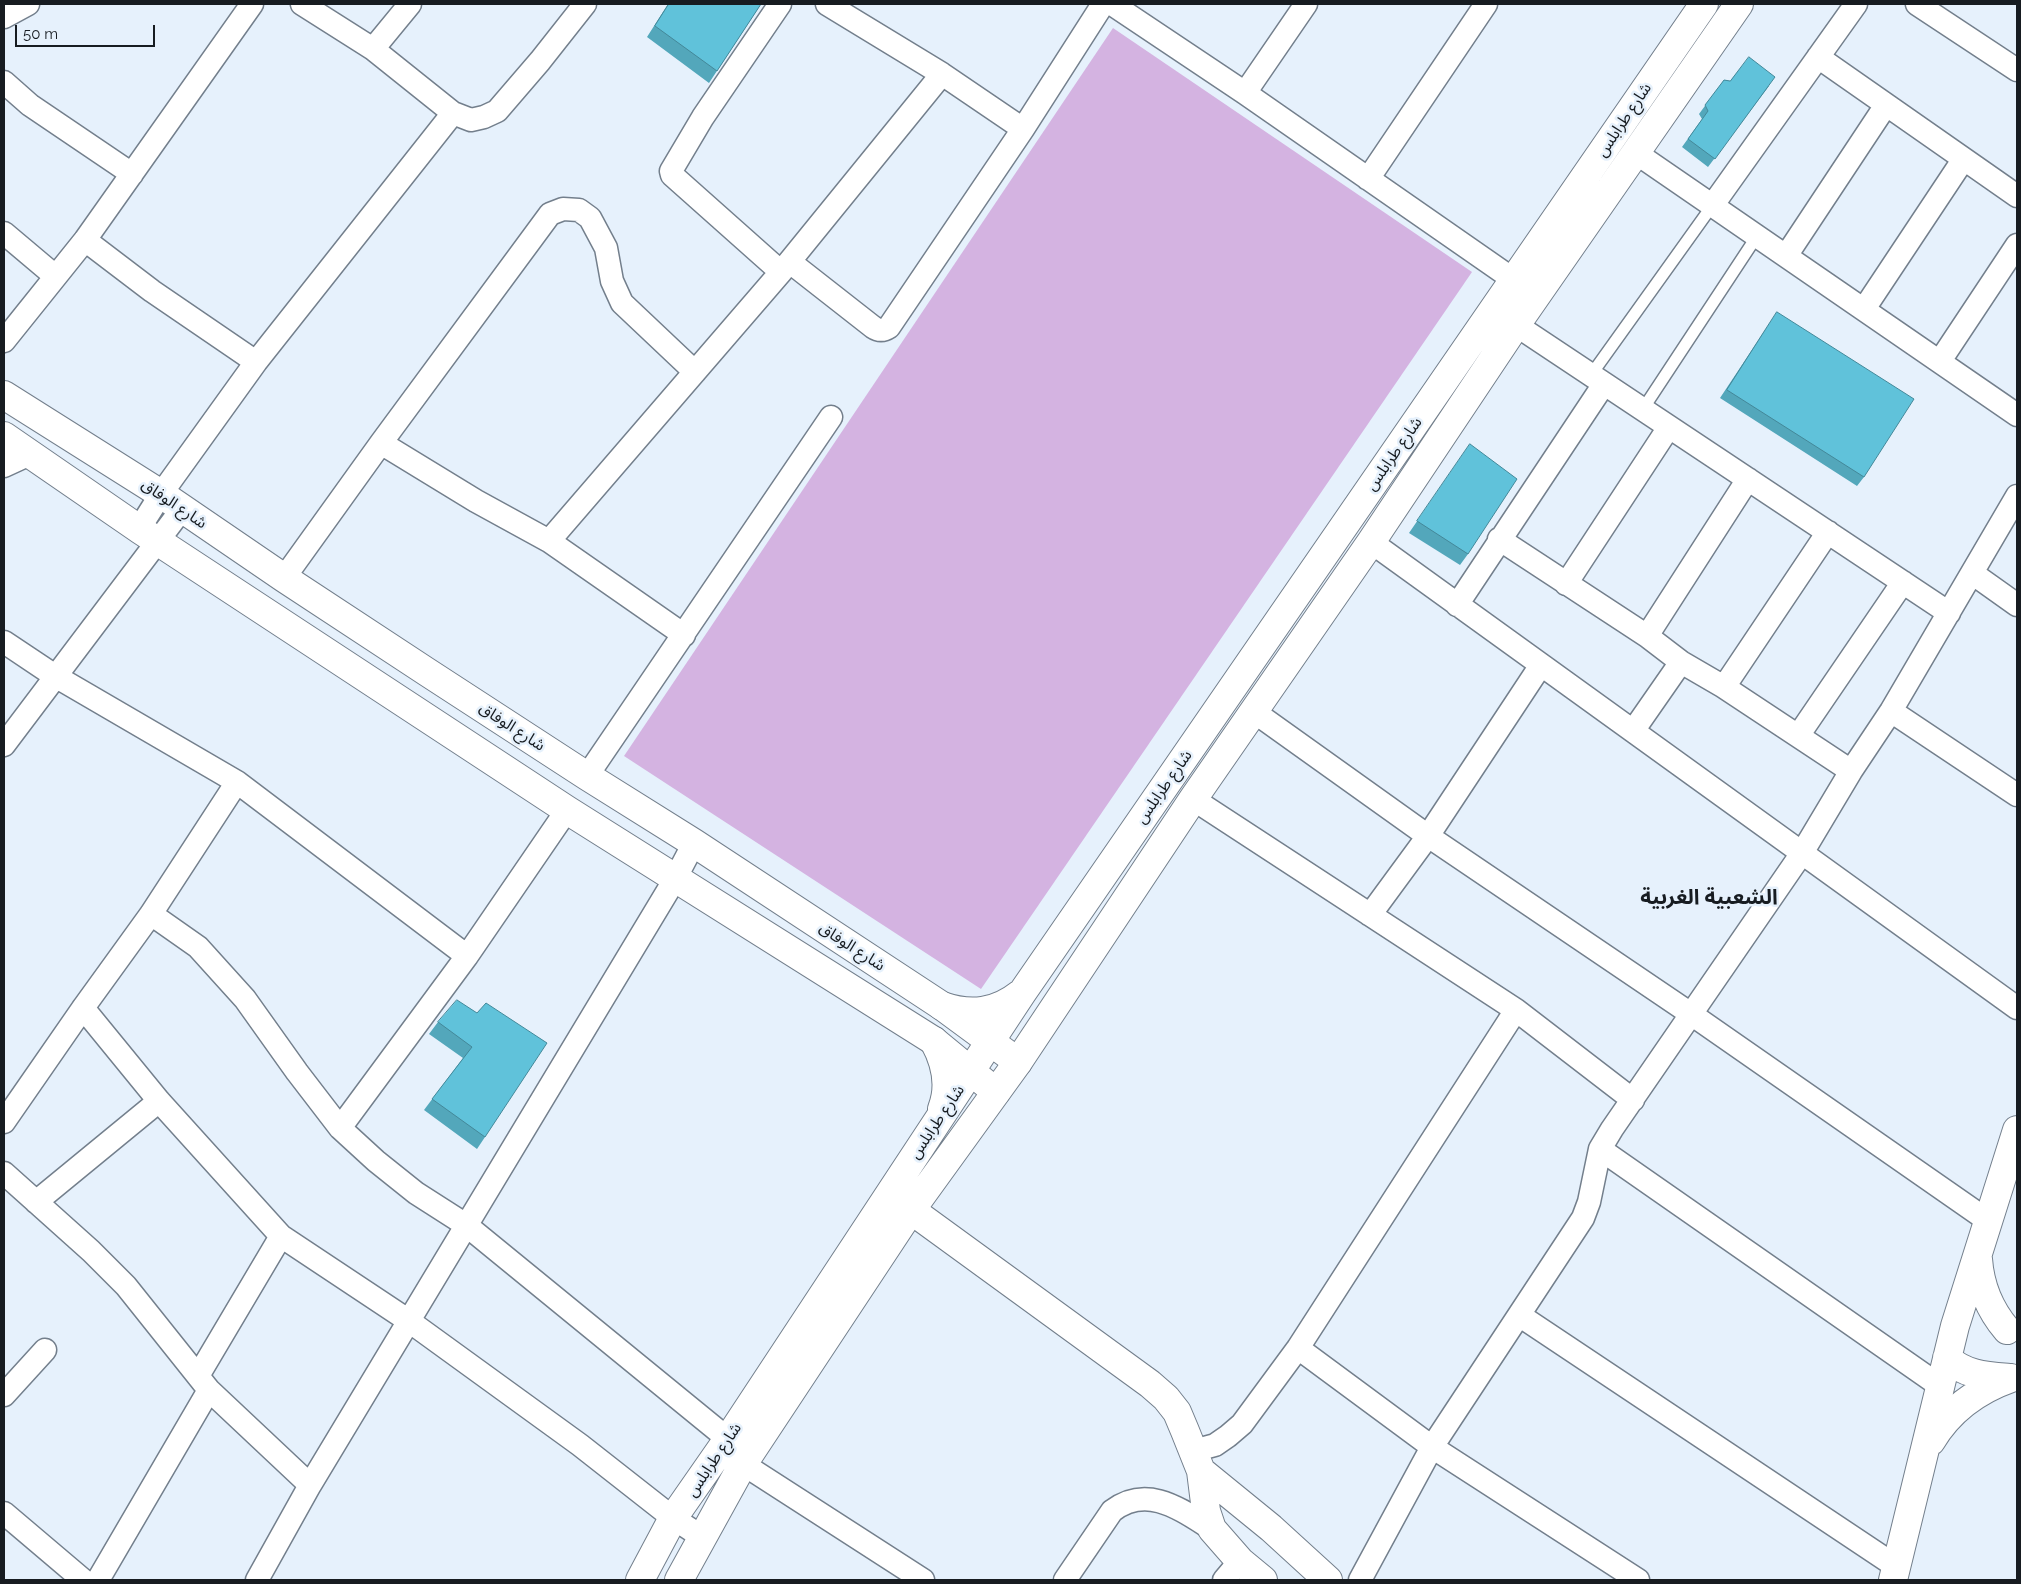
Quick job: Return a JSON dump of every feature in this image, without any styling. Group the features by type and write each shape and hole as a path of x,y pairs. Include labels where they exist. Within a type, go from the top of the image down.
{"main road":[{"name":"شارع طرابلس","path":"640,1580 673,1518 728,1439 938,1117 972,1071 1022,993 1704,4"},
{"name":"شارع طرابلس","path":"679,1580 743,1464 911,1210 1018,1062 1193,799 1370,542 1516,325 1739,4"},
{"name":"شارع الوفاق","path":"4,395 172,501 284,578 942,1006 1018,1062"},
{"path":"4,436 149,535 567,810 934,1041 996,1092"},
{"path":"942,1006 955,1011 984,1012 998,1008 1022,993"},
{"path":"934,1041 942,1056 946,1071 947,1087 938,1117"},
{"path":"1895,1574 1955,1326 2017,1130"},
{"path":"911,1210 1150,1384 1166,1398 1177,1412 1197,1461 1206,1511 1212,1529 1232,1571 1263,1580"},
{"path":"1977,1257 1981,1284 1985,1296 1991,1308 2012,1332"},
{"path":"1955,1326 1985,1325 2012,1332"},
{"path":"1947,1358 1958,1367 1973,1373 2014,1379"},
{"path":"1921,1462 1928,1445 1949,1415 1977,1392 2014,1379"},
{"path":"1197,1461 1328,1580"}],"street":[{"path":"4,17 28,4"},
{"path":"4,341 85,240 252,4"},
{"path":"302,4 373,50 453,113 471,120 484,117 496,111 540,61 585,4"},
{"path":"373,50 410,4"},
{"path":"780,4 703,118 671,171 672,175 785,267 879,330 889,327 1023,129 1103,4"},
{"path":"826,4 942,74 1023,129"},
{"path":"1112,4 1537,295"},
{"path":"1245,94 1306,4"},
{"path":"1368,179 1486,4"},
{"path":"1712,206 1856,4"},
{"path":"1932,8 2017,70"},
{"path":"1818,57 2017,196"},
{"path":"549,541 785,267 942,74"},
{"path":"4,82 30,105 132,174"},
{"path":"1786,256 1886,105"},
{"path":"4,745 56,676 172,501 256,362 453,113"},
{"path":"1636,153 2017,414"},
{"path":"1864,309 1963,160"},
{"path":"284,578 550,214 563,209 579,210 590,218 606,248 612,281 622,303 695,372"},
{"path":"4,233 55,276"},
{"path":"85,240 152,291 256,362"},
{"path":"1940,361 2017,245"},
{"path":"1516,325 1949,613"},
{"path":"1457,604 1598,380"},
{"path":"587,776 831,417"},
{"path":"1566,584 1669,427"},
{"path":"381,443 476,501 549,541 684,635"},
{"path":"4,466 30,454"},
{"path":"1646,636 1748,479"},
{"path":"1360,1580 1432,1447 1583,1218 1589,1202 1600,1149 1802,853 1851,771 1891,711 2017,496"},
{"path":"1724,687 1828,532"},
{"path":"1499,539 1646,636 1681,662 1724,687 1851,771"},
{"path":"1370,542 2017,1008"},
{"path":"1972,573 2017,605"},
{"path":"1798,736 1903,582"},
{"path":"4,642 56,676 237,782 467,956"},
{"path":"1633,732 1681,662"},
{"path":"1370,915 1428,836 1541,665"},
{"path":"1254,711 1428,836 1691,1014 1987,1220"},
{"path":"1891,711 2017,795"},
{"path":"4,1122 151,914 237,782"},
{"path":"1193,799 1516,1010 1632,1100"},
{"path":"340,1128 467,956 567,810"},
{"path":"257,1580 310,1484 675,879 694,843"},
{"path":"151,914 198,947 245,999 340,1128 397,1180 466,1225 728,1439"},
{"path":"83,1008 159,1101 281,1236 409,1321 580,1445 673,1518 702,1538"},
{"path":"1197,1461 1242,1424 1298,1348 1516,1010"},
{"path":"36,1202 159,1101"},
{"path":"1600,1149 1940,1386"},
{"path":"4,1173 91,1251 126,1286 204,1383 310,1484"},
{"path":"98,1580 281,1236"},
{"path":"1519,1315 1895,1574"},
{"path":"1298,1348 1432,1447 1638,1580"},
{"path":"4,1395 45,1350"},
{"path":"743,1464 923,1580"},
{"path":"1065,1580 1112,1510 1122,1503 1135,1499 1152,1499 1171,1505 1212,1529"},
{"path":"4,1513 83,1580"}],"lane":[{"path":"1598,380 1712,206"},
{"path":"1642,409 1758,236"}],"shaded area":[{"path":"1113,28 1472,272 981,989 624,756"}],"building":[{"path":"669,4 761,4 717,71 655,26"},
{"path":"1749,57 1775,77 1715,159 1688,139 1708,111 1705,105 1724,80 1730,81"},
{"path":"1777,312 1914,399 1864,477 1727,390"},
{"path":"1470,444 1517,479 1468,554 1417,521"},
{"path":"457,1000 477,1013 486,1003 547,1043 485,1137 432,1099 472,1047 438,1022"}],"district":[{"name":"الشعبية الغربية","path":"1709,898"}]}
